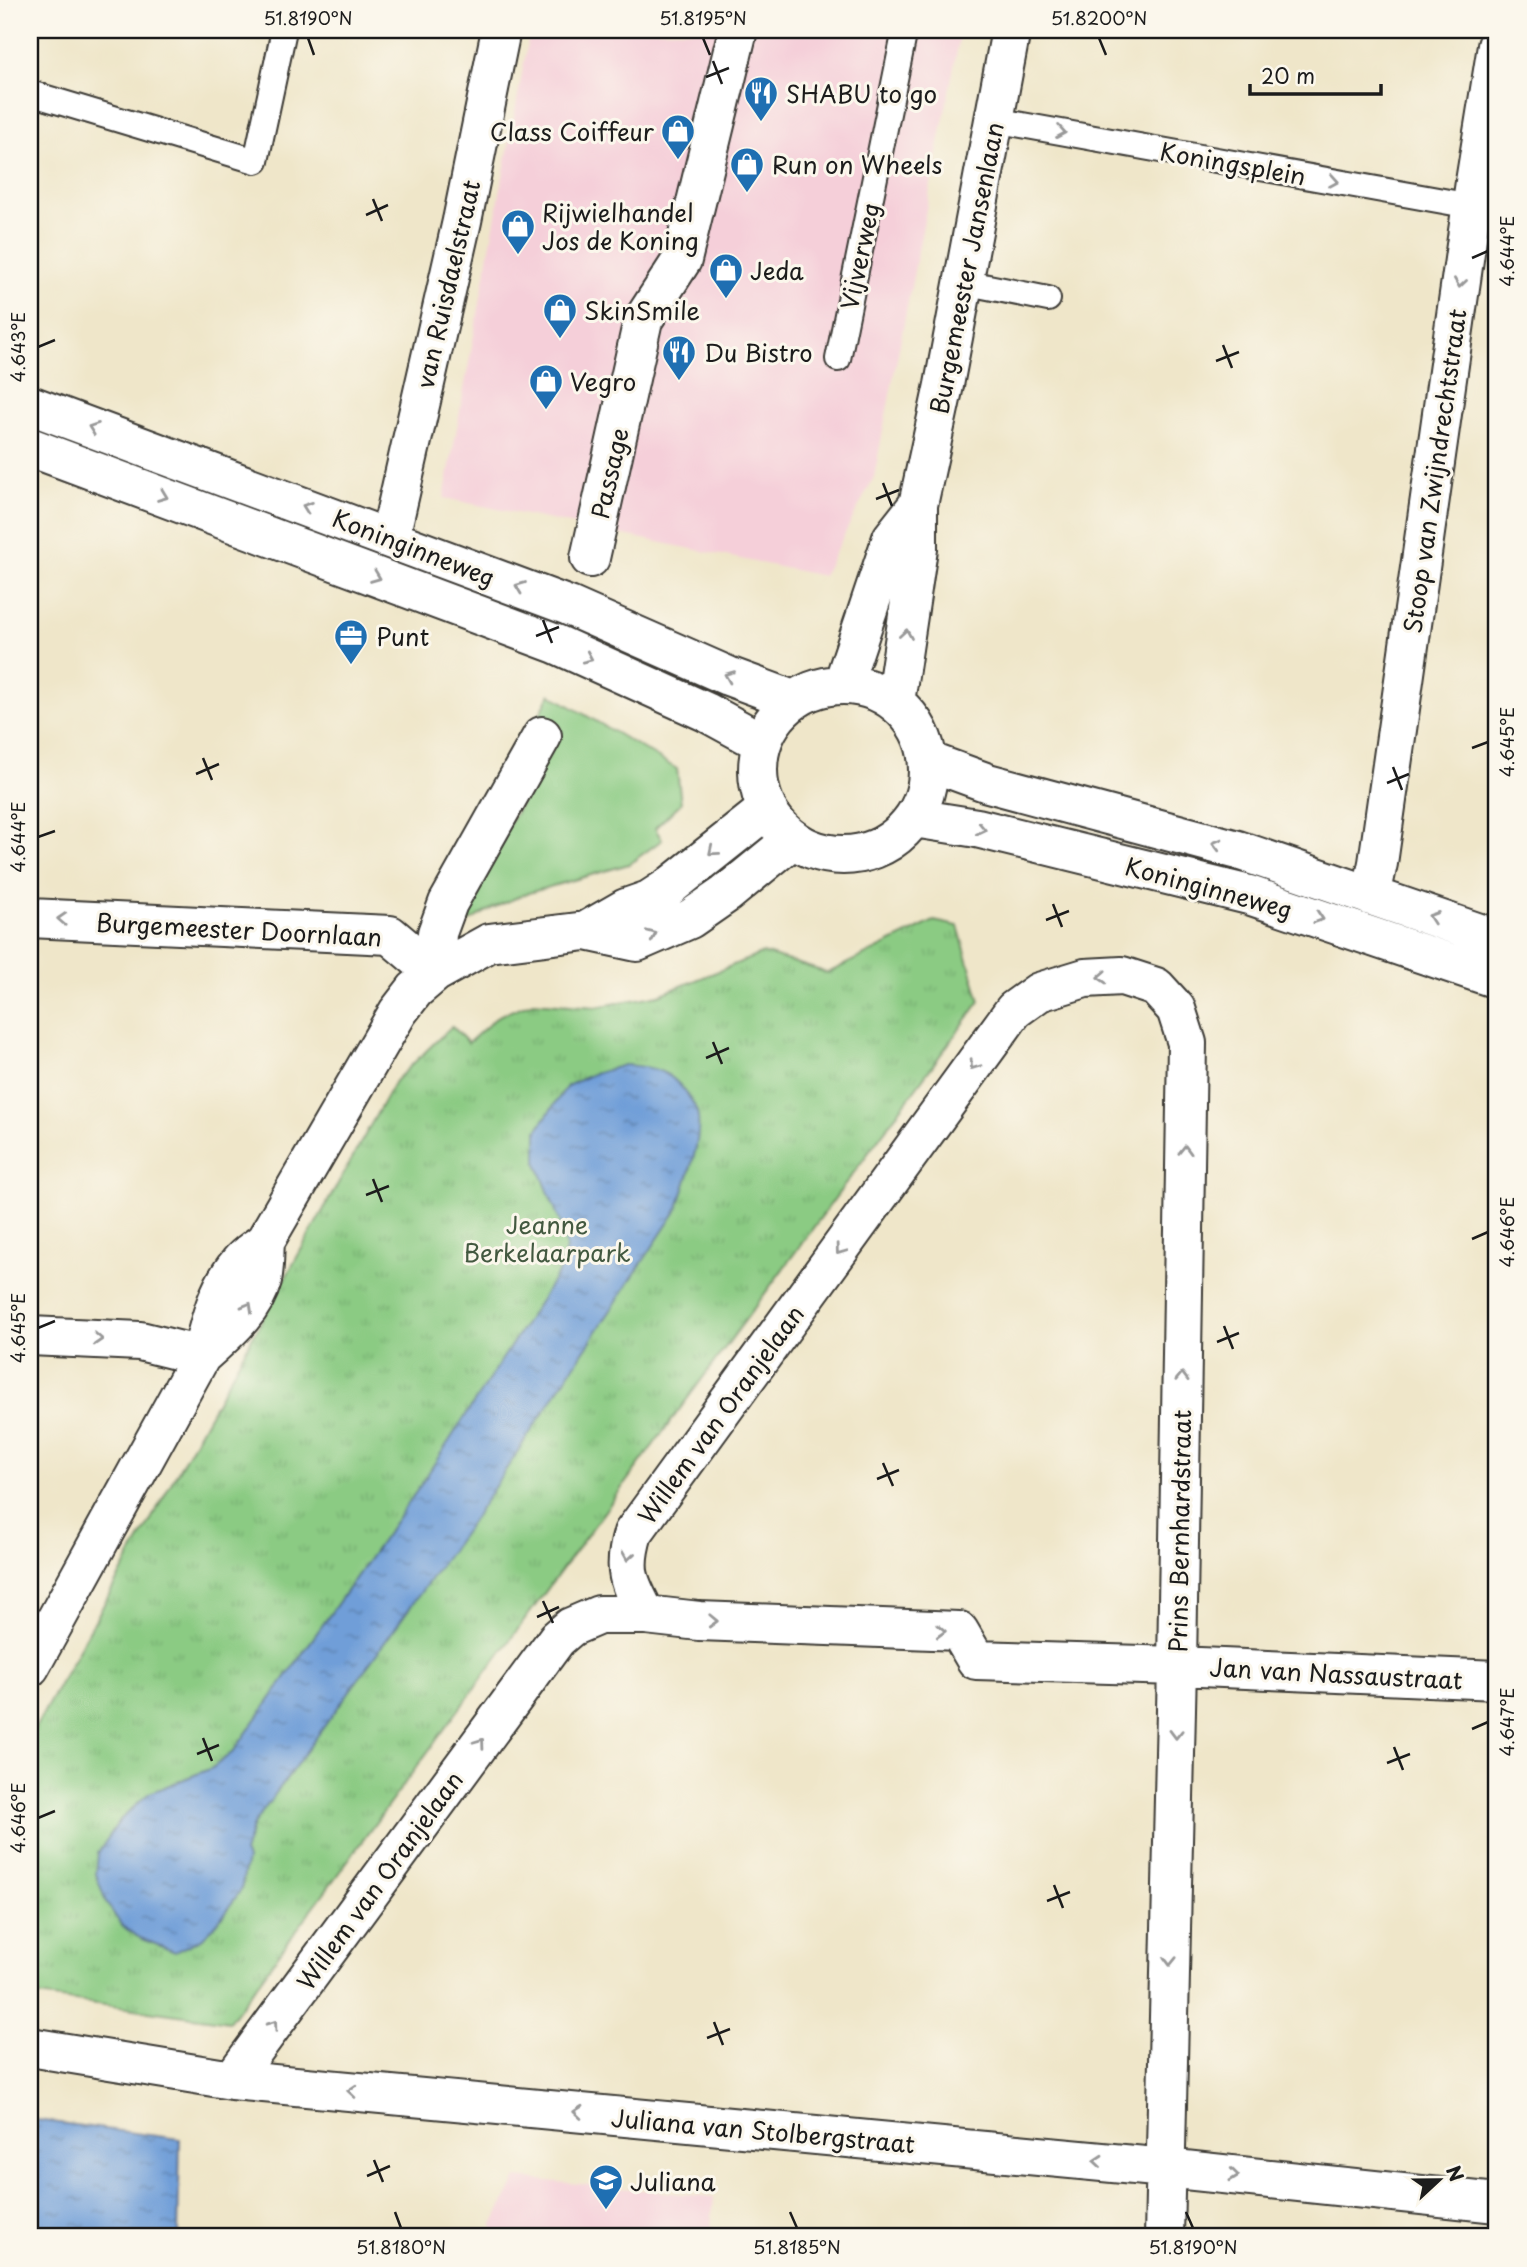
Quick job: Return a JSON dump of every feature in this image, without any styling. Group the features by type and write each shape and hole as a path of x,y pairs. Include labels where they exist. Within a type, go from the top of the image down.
{"street":[{"name":"van Ruisdaelstraat","path":"390,537 462,221 501,30"},
{"name":"Passage","path":"590,558 643,320 682,260 738,30"},
{"name":"Burgemeester Jansenlaan","path":"895,702 919,549 918,505 944,386 1011,30"},
{"name":"Stoop van Zwijndrechtstraat","path":"1371,896 1378,863 1471,206 1497,46"},
{"name":"Koninginneweg","path":"30,405 390,537 569,606 728,676 793,700"},
{"name":"Koninginneweg","path":"30,447 556,644 706,712 761,742"},
{"name":"Burgemeester Jansenlaan","path":"843,684 892,538 918,505"},
{"path":"843,684 870,689 895,702 918,728 928,761 926,790 914,818 904,830 880,847 851,855 820,852 793,839 779,825 767,809 760,793 758,776 761,742 774,719 793,700 817,688 843,684"},
{"path":"435,973 436,933 448,903 542,736"},
{"name":"Koninginneweg","path":"928,761 988,783 1238,850 1497,939"},
{"path":"586,931 626,908 649,900 669,887 767,809"},
{"name":"Koninginneweg","path":"914,818 990,831 1250,895 1497,979"},
{"path":"30,1667 201,1356 240,1321 262,1280 265,1241 398,1013 415,990 435,973 489,943 586,931 637,942 690,919 726,894 793,839"},
{"name":"Burgemeester Doornlaan","path":"30,918 390,935 435,973"},
{"name":"Prins Bernhardstraat","path":"1014,1010 1039,992 1085,978 1122,976 1156,987 1176,1009 1187,1043 1164,2237"},
{"name":"Willem van Oranjelaan","path":"232,2080 557,1639 571,1627 599,1615 646,1615 629,1582 626,1568 633,1533 1014,1010"},
{"path":"30,1336 140,1341 201,1356"},
{"name":"Jan van Nassaustraat","path":"646,1615 699,1621 958,1632 976,1660 1497,1680"},
{"name":"Juliana van Stolbergstraat","path":"30,2047 232,2080 1166,2168 1497,2203"}],"lane":[{"path":"30,93 256,161 284,30"},
{"name":"Vijverweg","path":"838,359 905,30"},
{"name":"Koningsplein","path":"994,120 1471,206"},
{"path":"963,282 1048,299"}],"shaded area":[{"path":"530,30 961,30 874,477 823,576 444,498"},
{"name":"Juliana","path":"517,2178 714,2197 710,2237 493,2237 493,2224"}],"green space":[{"path":"550,694 677,769 681,803 655,828 662,840 629,864 525,894 463,925 456,922 455,918 562,732 538,718"},
{"name":"Jeanne Berkelaarpark","path":"934,921 958,926 980,1001 229,2022 30,1995 30,1737 395,1081 452,1026 468,1043 498,1016 533,1002 596,1007 659,995 763,953 828,973"}],"water":[{"path":"624,1065 651,1068 671,1077 686,1093 697,1112 695,1151 678,1208 468,1527 253,1825 244,1853 247,1859 241,1890 218,1922 203,1938 175,1952 140,1938 122,1926 106,1902 96,1874 98,1853 120,1820 149,1793 212,1768 233,1752 416,1492 558,1273 566,1249 565,1234 537,1163 537,1130 567,1086 590,1075"},
{"path":"30,2119 180,2139 178,2237 30,2237"}],"place":[{"name":"SHABU to go","path":"761,123"},
{"name":"Class Coiffeur","path":"678,161"},
{"name":"Run on Wheels","path":"747,194"},
{"name":"Rijwielhandel Jos de Koning","path":"518,256"},
{"name":"Jeda","path":"726,300"},
{"name":"SkinSmile","path":"560,340"},
{"name":"Du Bistro","path":"679,382"},
{"name":"Vegro","path":"546,411"},
{"name":"Punt","path":"351,666"},
{"name":"Juliana","path":"606,2211"}]}
